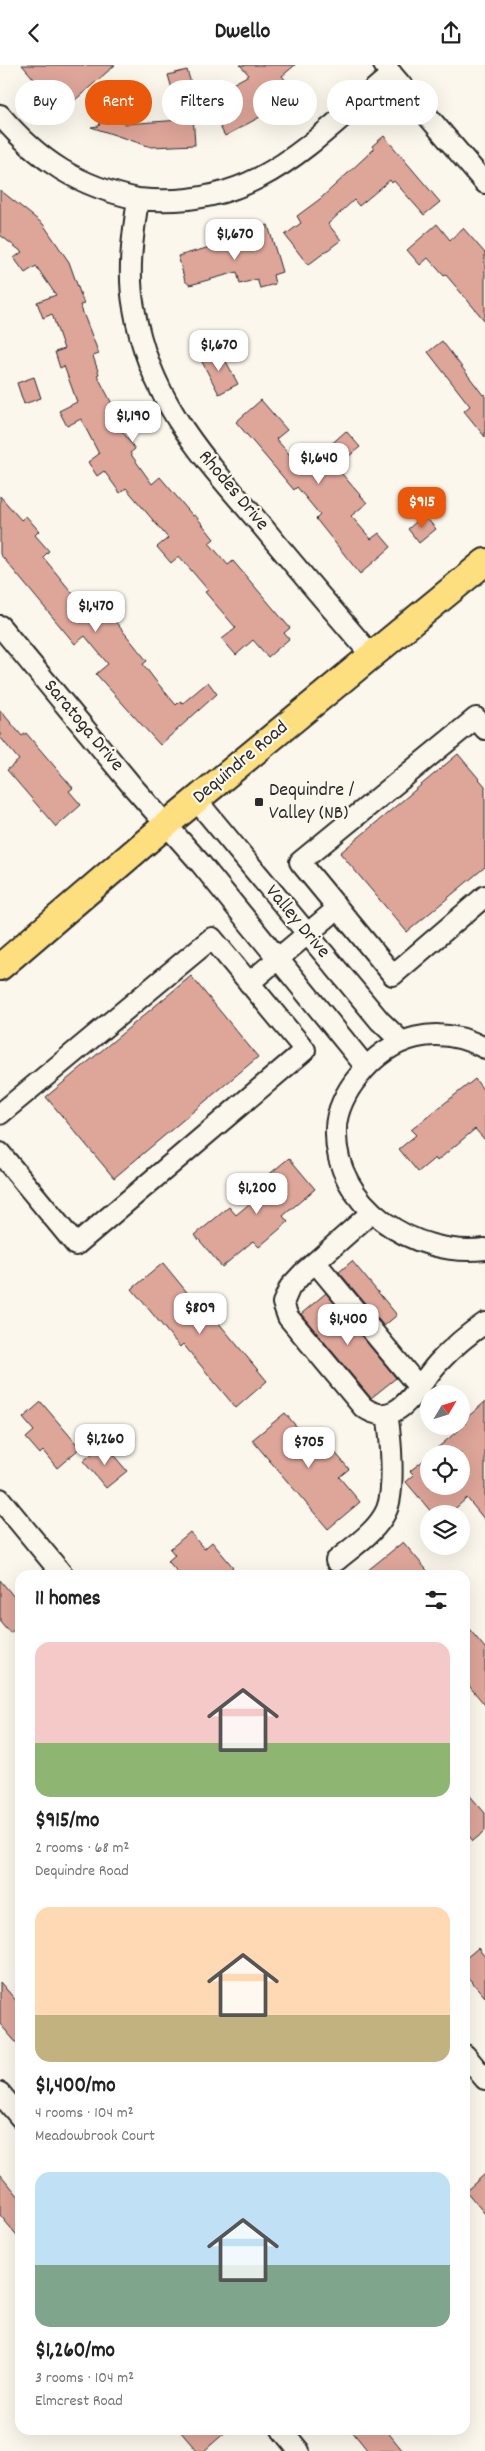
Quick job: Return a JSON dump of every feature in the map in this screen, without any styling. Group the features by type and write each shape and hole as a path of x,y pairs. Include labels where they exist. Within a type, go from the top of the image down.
{"main road":[{"name":"Dequindre Road","path":"0,967 167,824 485,562"}],"street":[{"path":"0,115 36,153 52,165 92,187 138,199 160,201 195,199 242,187 296,155 388,69 485,183"},
{"name":"Rhodes Drive","path":"138,199 131,252 133,306 142,345 170,409 202,454 372,656"},
{"name":"Saratoga Drive","path":"0,627 133,787 167,824"},
{"path":"485,729 476,719 300,862 393,975 485,896"},
{"name":"Valley Drive","path":"196,801 380,1021 401,1041"},
{"name":"Valley Drive","path":"167,824 366,1067"},
{"path":"249,983 338,909"},
{"path":"0,1114 212,938 305,1050 76,1245 0,1153"},
{"path":"485,1048 466,1038 437,1034 401,1041 381,1052 350,1087 336,1128 344,1173 355,1193 372,1212 408,1237 439,1247 464,1251 485,1249"},
{"path":"372,1212 290,1287 283,1303 288,1317 363,1407 372,1413 387,1414 396,1411 439,1362 485,1323"},
{"path":"316,1263 418,1386"},
{"path":"336,1561 369,1533 386,1511 390,1495 391,1448 387,1414"},
{"path":"0,1499 59,1570"},
{"path":"470,2061 485,2079"},
{"path":"0,2093 15,2111"},
{"path":"286,2435 299,2451"}],"building":[{"path":"22,65 115,65 98,80 85,80 85,91 75,100 75,80 35,80"},
{"path":"240,65 295,65 282,76 285,80 253,80 253,121 225,136 219,125 243,125 243,80 240,80 249,75"},
{"path":"187,70 190,80 169,80 168,75"},
{"path":"162,121 162,125 194,125 195,145 151,147 91,127 99,125 152,125 152,122"},
{"path":"384,136 440,202 424,215 394,181 392,183 390,180 359,206 354,200 328,224 341,240 308,265 285,235 301,223 297,216 320,199 374,149 372,146"},
{"path":"0,190 43,224 69,262 84,304 80,305 99,354 93,356 99,374 97,375 122,423 118,425 135,449 130,453 152,484 160,477 193,516 195,515 214,539 209,543 228,565 233,561 290,628 284,633 289,639 268,657 253,640 236,655 222,639 236,628 205,592 208,590 179,556 171,563 157,547 168,538 126,488 120,493 104,471 97,476 88,462 99,454 81,419 67,426 59,411 77,402 64,366 60,368 55,352 64,349 52,314 43,318 37,302 56,295 36,266 25,273 14,258 22,252 0,235"},
{"path":"437,224 450,240 463,228 485,253 485,321 446,275 444,276 428,258 420,265 407,250"},
{"path":"268,225 282,272 273,275 275,284 260,288 257,279 240,284 237,272 190,285 185,281 178,256 214,246 215,250 250,240 247,231"},
{"path":"442,341 483,395 485,394 485,437 464,411 470,406 428,352"},
{"path":"220,350 238,384 219,394 201,360"},
{"path":"34,377 41,398 24,404 17,383"},
{"path":"261,400 287,430 276,439 297,463 304,457 310,463 346,431 360,447 336,467 367,503 351,516 371,539 379,533 391,547 360,574 316,519 320,515 297,487 294,490 236,422"},
{"path":"0,496 21,520 26,516 39,531 35,535 49,551 43,557 86,610 98,600 147,661 143,664 176,705 180,701 183,703 208,682 217,694 160,745 96,674 108,664 85,636 75,644 0,554"},
{"path":"424,515 436,529 419,543 408,529"},
{"path":"0,710 22,736 26,733 73,788 69,791 81,805 56,827 7,770 19,760 0,737"},
{"path":"458,754 485,786 485,867 407,932 340,853"},
{"path":"191,976 258,1057 114,1178 46,1097"},
{"path":"475,1079 485,1092 485,1140 475,1129 437,1161 435,1158 418,1172 399,1149 416,1135 411,1130"},
{"path":"289,1158 315,1189 283,1216 288,1222 259,1247 253,1241 222,1267 195,1235 229,1207 236,1215 261,1194 255,1186"},
{"path":"352,1261 397,1315 384,1326 339,1272"},
{"path":"163,1263 208,1318 212,1315 267,1381 236,1408 183,1344 180,1347 132,1289"},
{"path":"326,1293 396,1378 371,1398 301,1314"},
{"path":"41,1402 80,1448 57,1468 43,1451 40,1454 26,1438 34,1431 23,1418"},
{"path":"485,1402 485,1520 467,1498 459,1505 425,1505 406,1482 414,1475 410,1471 420,1463 420,1495 470,1495 470,1445 441,1445 453,1435 470,1435 470,1415"},
{"path":"285,1413 307,1439 317,1431 349,1469 339,1477 360,1502 328,1529 252,1440"},
{"path":"104,1444 127,1471 106,1488 83,1461"},
{"path":"190,1532 204,1549 212,1542 233,1567 229,1570 176,1570 168,1561 175,1555 170,1549"},
{"path":"403,1542 427,1570 368,1570"},
{"path":"0,1580 15,1598 15,1629 10,1633 0,1621"},
{"path":"470,1630 485,1648 485,1705 470,1687"},
{"path":"470,1796 485,1813 485,1831 473,1841 470,1837"},
{"path":"478,1948 485,1957 485,1997 470,1980 470,1955"},
{"path":"0,1982 15,1999 15,2041 0,2024"},
{"path":"0,2174 15,2192 15,2233 0,2215"},
{"path":"485,2174 485,2214 470,2196 470,2187"},
{"path":"183,2435 222,2435 204,2451 197,2451"},
{"path":"355,2435 390,2435 403,2451 368,2451"}],"place":[{"name":"Dequindre / Valley (NB)","path":"259,802"}]}
